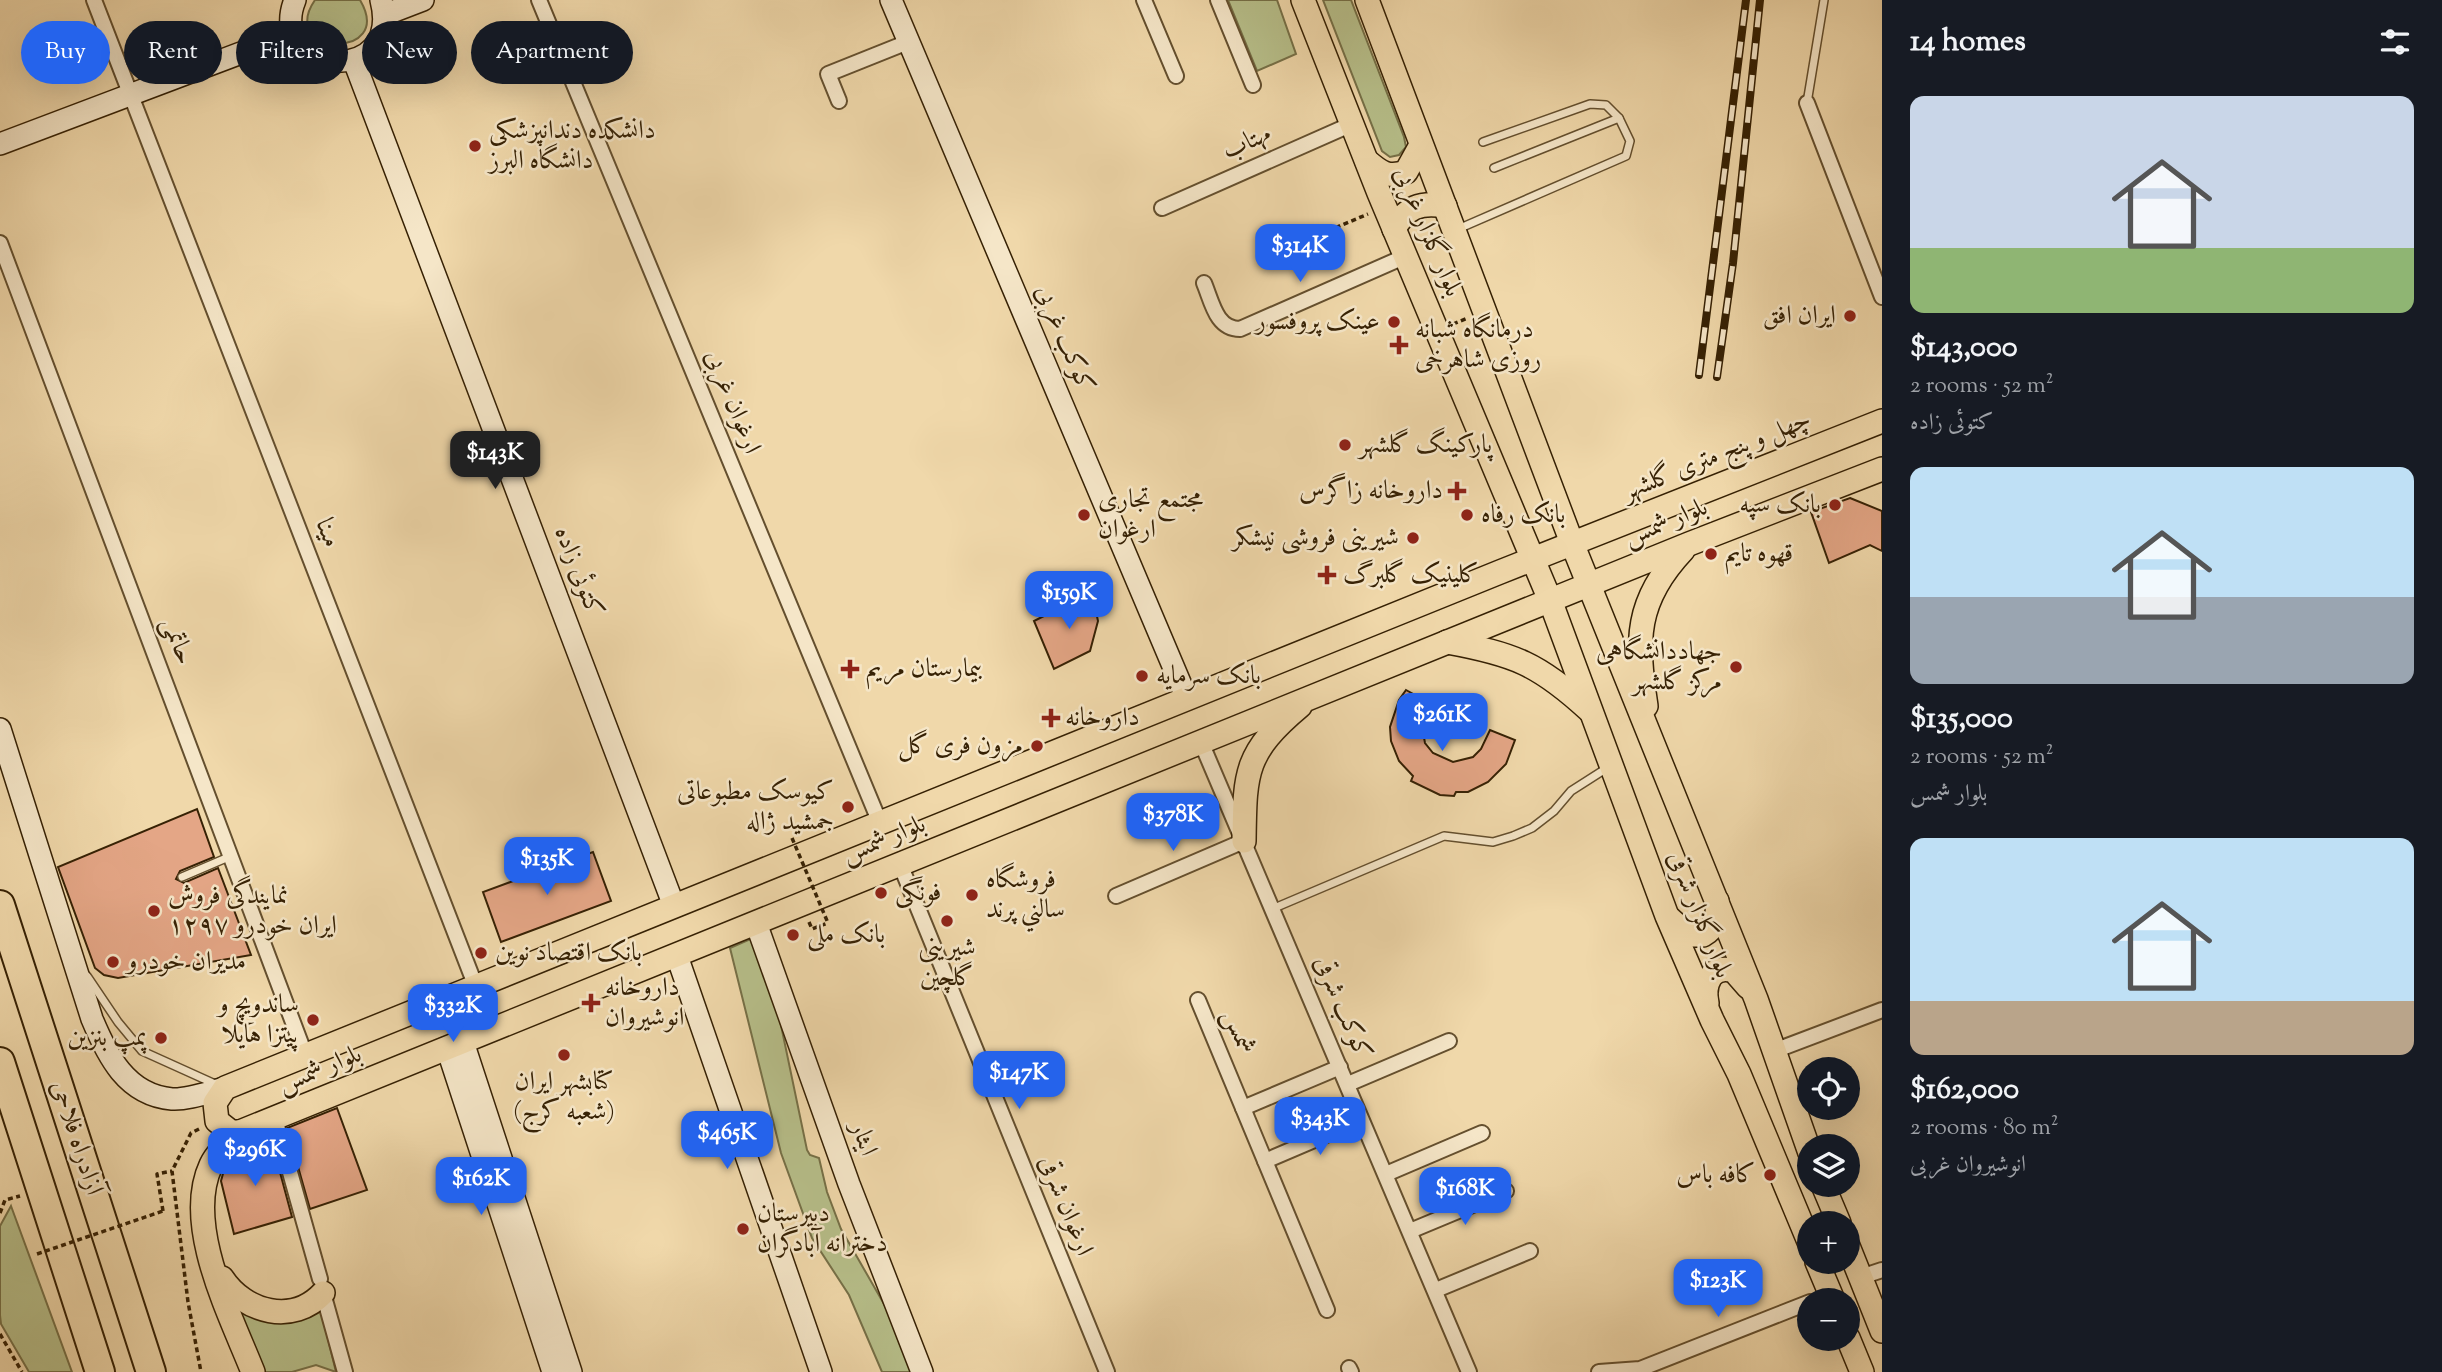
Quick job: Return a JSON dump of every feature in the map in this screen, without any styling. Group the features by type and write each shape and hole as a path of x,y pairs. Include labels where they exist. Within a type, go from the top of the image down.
{"highway":[{"name":"آزادراه فلاحی","path":"0,905 151,1372"},
{"name":"آزادراه فلاحی","path":"0,1062 100,1372"}],"main road":[{"name":"بلوار گلزار غربی","path":"1303,0 1394,229 1550,600"},
{"name":"بلوار گلزار غربی","path":"1367,0 1589,584"},
{"path":"1367,161 1383,175 1406,172 1422,145"},
{"path":"1394,229 1403,214 1416,206 1445,206"},
{"name":"چهل و پنج متری گلشهر","path":"1533,559 1882,421"},
{"name":"بلوار شمس","path":"240,1132 1589,584 1882,469"},
{"path":"1651,740 1641,654 1642,623 1648,598 1659,575 1689,544"},
{"name":"بلوار شمس","path":"225,1088 1533,559"},
{"name":"بلوار گلزار شرقی","path":"1589,584 1756,999 1803,1134"},
{"name":"بلوار گلزار شرقی","path":"1550,600 1667,916 1712,1020 1739,1074 1797,1213"},
{"path":"1447,642 1494,650 1527,662 1556,680 1593,714"},
{"path":"1244,841 1244,785 1249,767 1262,744 1310,698"},
{"path":"1667,916 1688,935 1703,935 1714,926 1718,916 1717,900"},
{"path":"1712,1020 1705,991 1713,973 1721,969 1734,971 1756,999"},
{"path":"225,1088 215,1103 217,1121 231,1132 240,1132"},
{"path":"240,1132 211,1165 203,1202 208,1257 253,1372"},
{"path":"208,1257 228,1287 240,1298 271,1313 297,1310 314,1302 321,1286"},
{"path":"1860,1259 1872,1273 1882,1331"},
{"path":"1853,1351 1862,1372"}],"street":[{"name":"مینا","path":"94,0 476,987"},
{"path":"291,21 295,0"},
{"path":"348,62 354,61 377,43 382,8 423,0"},
{"name":"ارغوان غربی","path":"539,0 880,823"},
{"name":"کوکب غربی","path":"891,0 1187,699"},
{"path":"1144,0 1176,76"},
{"path":"1218,0 1253,85"},
{"path":"839,101 828,74 908,42"},
{"path":"0,144 236,56"},
{"name":"کتوئی زاده","path":"354,61 674,906"},
{"path":"1807,103 1882,297"},
{"name":"مهتاب","path":"1162,208 1352,124"},
{"name":"حاتمی","path":"0,243 306,1057"},
{"path":"1204,283 1221,324 1230,329 1240,329 1406,256"},
{"path":"0,729 92,1018 108,1056 125,1078 147,1091 173,1099 225,1088"},
{"name":"کوکب شرقی","path":"1201,742 1469,1372"},
{"path":"1116,897 1244,841"},
{"name":"ارغوان شرقی","path":"900,864 1107,1372"},
{"name":"ایثار","path":"756,923 849,1184 922,1372"},
{"path":"677,956 821,1372"},
{"name":"شمس","path":"1198,1000 1326,1310"},
{"path":"1774,1051 1882,1010"},
{"path":"1348,1084 1449,1041"},
{"path":"455,1045 571,1372"},
{"path":"1243,1108 1340,1067"},
{"path":"465,1074 554,1372"},
{"path":"275,1119 345,1372"},
{"path":"1265,1161 1361,1120"},
{"path":"1386,1174 1482,1132"},
{"path":"1410,1231 1506,1191"},
{"path":"1436,1290 1530,1251"},
{"path":"1599,1372 1639,1371 1797,1308"}],"lane":[{"path":"1807,103 1824,0"},
{"path":"1454,230 1626,156 1630,141 1619,118 1606,105 1590,104 1483,142"},
{"path":"1494,168 1619,118"},
{"path":"1272,909 1444,836 1493,842 1532,828 1554,811 1571,791 1612,765"},
{"path":"182,877 231,856"},
{"path":"72,953 118,1022 142,1051 225,1088"}],"path":[{"path":"1273,254 1385,207"},
{"path":"1438,330 1485,312"},
{"path":"792,838 828,923 812,929"},
{"path":"37,1254 163,1211 157,1174 172,1171"},
{"path":"0,1213 5,1200 19,1196"},
{"path":"0,1334 22,1372"}],"green space":[{"path":"315,0 360,0 367,20 362,21 362,34 348,42 348,21 309,21"},
{"path":"1228,0 1277,0 1296,54 1257,71"},
{"path":"1323,0 1351,0 1404,137 1406,147 1399,155 1390,157 1382,151"},
{"path":"755,937 778,1011 807,1150 810,1155 819,1158 827,1192 841,1229 892,1318 913,1372 882,1372 849,1295 812,1238 781,1153 730,948"},
{"path":"11,1206 72,1372 29,1372 1,1324 0,1226"},
{"path":"235,1304 320,1306 336,1372 316,1365 292,1372 261,1372"}],"building":[{"path":"1850,498 1882,511 1882,551 1870,545 1829,563 1811,512"},
{"path":"1085,595 1095,607 1098,621 1090,651 1054,669 1034,621"},
{"path":"1406,690 1433,705 1424,721 1423,732 1425,743 1433,753 1453,762 1473,757 1481,749 1490,730 1515,740 1506,764 1488,782 1468,792 1456,792 1454,796 1440,795 1411,781 1413,776 1399,761 1391,741 1390,727 1399,700"},
{"name":"نمایندگی فروش ایران خودرو ۱۲۹۷","path":"197,809 214,857 180,871 176,879 184,883 218,868 251,955 118,978 104,975 95,968 58,867"},
{"path":"593,852 611,901 501,942 483,892"},
{"path":"337,1108 367,1190 310,1209 287,1128"},
{"path":"270,1135 292,1217 234,1234 221,1181 224,1170 248,1144"}],"railway":[{"path":"1699,375 1746,0"},
{"path":"1717,377 1733,263 1760,0"}],"place":[{"name":"دانشکده دندانپزشکی دانشگاه البرز","path":"475,146"},
{"name":"ایران افق","path":"1850,316"},
{"name":"عینک پروفسور","path":"1394,322"},
{"name":"درمانگاه شبانه روزی شاهرخی","path":"1399,345"},
{"name":"پارکینگ گلشهر","path":"1345,445"},
{"name":"داروخانه زاگرس","path":"1457,491"},
{"name":"بانک سپه","path":"1835,505"},
{"name":"مجتمع تجاری ارغوان","path":"1084,515"},
{"name":"بانک رفاه","path":"1467,515"},
{"name":"شیرینی فروشی نیشکر","path":"1413,538"},
{"name":"قهوه تایم","path":"1711,554"},
{"name":"کلینیک گلبرگ","path":"1327,575"},
{"name":"جهاددانشگاهی مرکز گلشهر","path":"1736,667"},
{"name":"بیمارستان مریم","path":"850,669"},
{"name":"بانک سرمایه","path":"1142,676"},
{"name":"داروخانه","path":"1051,718"},
{"name":"مزون فری گل","path":"1037,746"},
{"name":"کیوسک مطبوعاتی جمشید ژاله","path":"848,807"},
{"name":"فونگی","path":"881,893"},
{"name":"فروشگاه سالني پرند","path":"972,895"},
{"name":"نمایندگی فروش ایران خودرو ۱۲۹۷","path":"154,911"},
{"name":"شیرینی گلچین","path":"947,921"},
{"name":"بانک ملی","path":"793,935"},
{"name":"بانک اقتصاد نوین","path":"481,953"},
{"name":"مدیران خودرو","path":"113,962"},
{"name":"داروخانه انوشیروان","path":"591,1003"},
{"name":"ساندویچ و پیتزا هایلا","path":"313,1020"},
{"name":"پمپ بنزین","path":"161,1038"},
{"name":"کتابشهر ایران (شعبه کرج)","path":"564,1055"},
{"name":"کافه باس","path":"1770,1175"},
{"name":"دبيرستان دخترانه آبادگران","path":"743,1229"}]}
